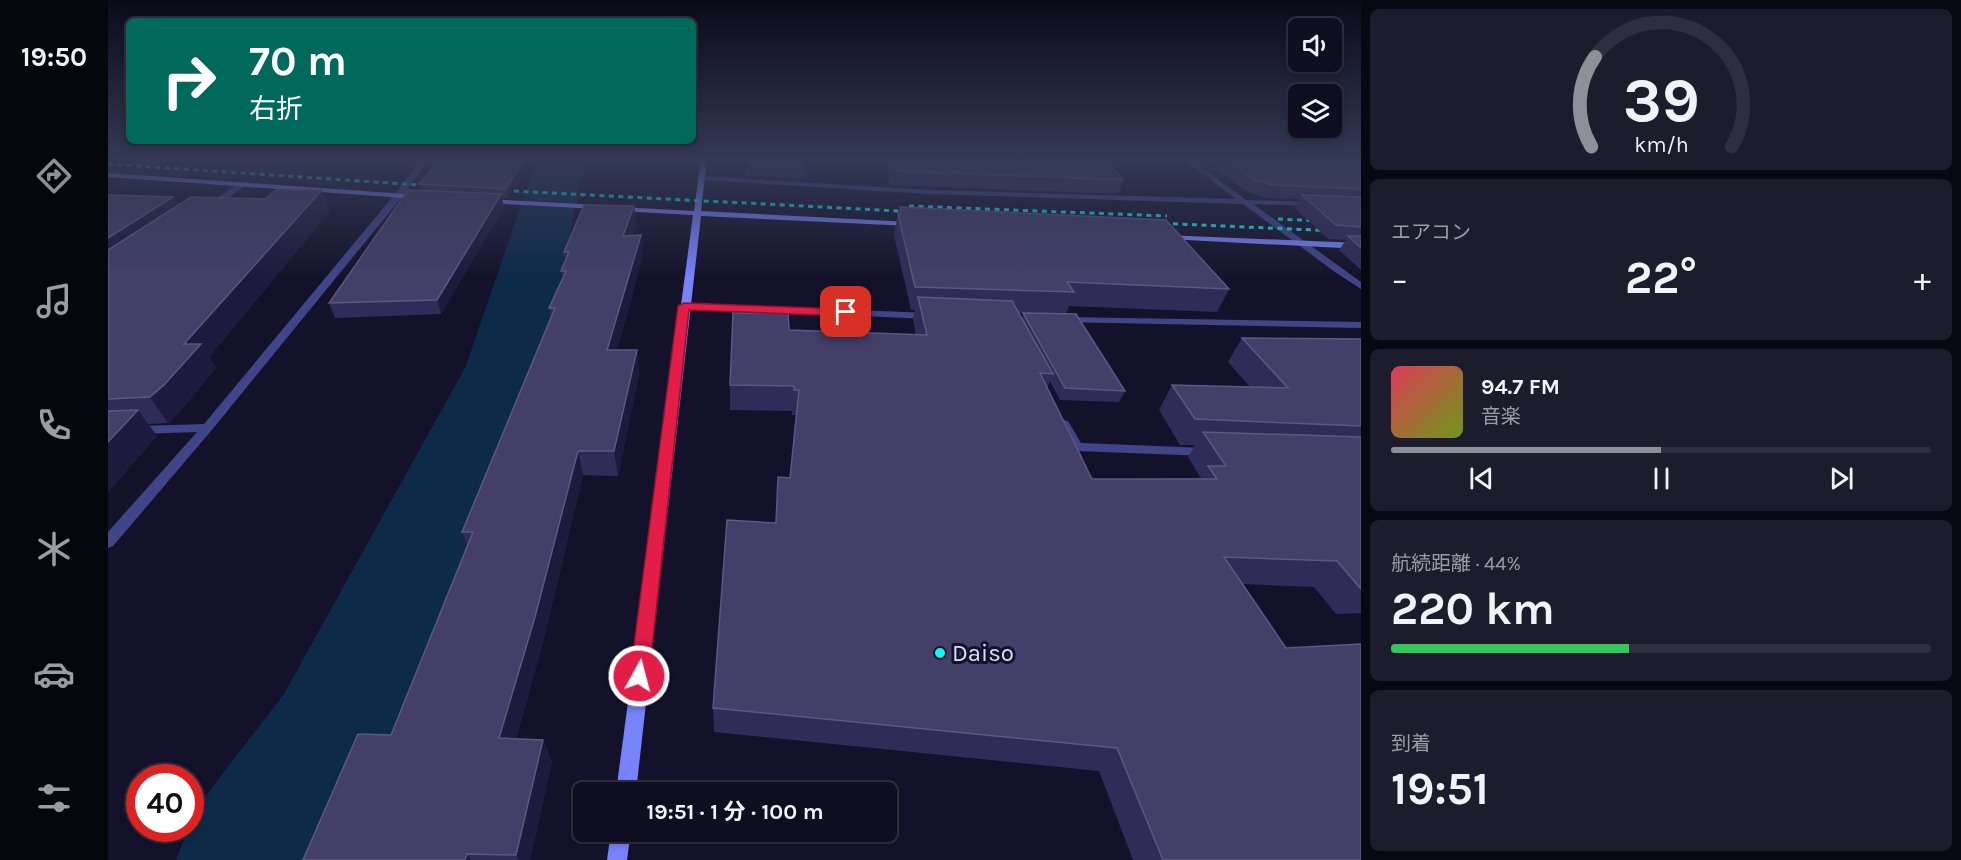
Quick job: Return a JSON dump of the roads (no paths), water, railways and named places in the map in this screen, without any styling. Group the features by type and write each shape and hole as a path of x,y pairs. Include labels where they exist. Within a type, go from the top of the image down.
{"street":[{"path":"204,212 224,198"},
{"path":"108,542 207,428 396,198"},
{"path":"627,782 699,198"},
{"path":"1124,198 1315,204"},
{"path":"1241,198 1298,244 1361,286"},
{"path":"476,200 921,225"},
{"path":"1157,237 1361,246"},
{"path":"684,306 939,316"},
{"path":"1056,320 1361,325"},
{"path":"1061,417 1077,447 1219,452"},
{"path":"108,431 207,428"},
{"path":"617,860 619,842"}],"waterway":[{"path":"250,860 330,740 505,366 550,198"}],"railway":[{"path":"651,198 917,212"},
{"path":"909,206 1167,216"},
{"path":"1278,219 1323,221"},
{"path":"1154,223 1361,232"}],"place":[{"name":"Daiso","path":"940,653"}]}
